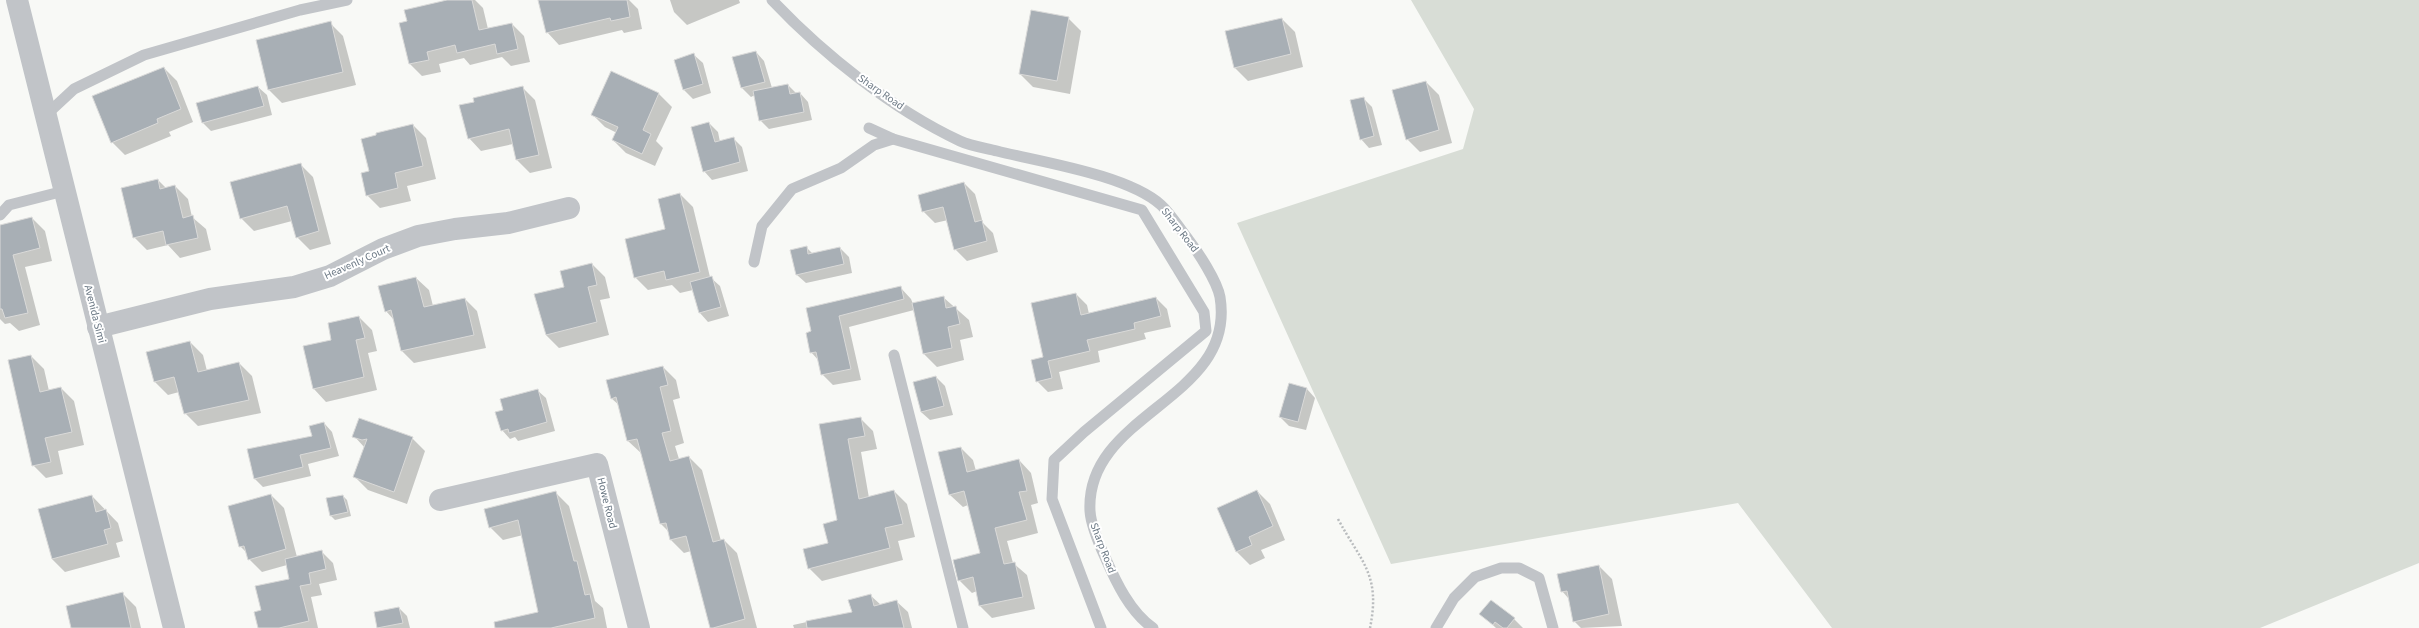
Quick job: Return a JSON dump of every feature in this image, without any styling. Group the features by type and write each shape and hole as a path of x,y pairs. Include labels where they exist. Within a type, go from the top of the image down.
{"street":[{"name":"Avenida Simi","path":"17,0 174,628"},
{"name":"Heavenly Court","path":"98,326 210,299 294,287 330,276 383,249 418,236 455,229 508,223 569,208"},
{"name":"Howe Road","path":"440,500 597,464 640,628"}],"lane":[{"path":"46,115 74,89 144,54 300,10 346,0"},
{"name":"Sharp Road","path":"772,0 804,34 842,65 916,116 962,142 1126,183 1160,204 1198,252 1220,295 1222,318 1213,352 1202,369 1115,444 1098,466 1090,491 1090,514 1099,545 1115,580 1134,609 1153,628"},
{"path":"869,128 893,139 1142,210 1204,312 1206,331 1084,432 1054,460 1052,499 1101,628"},
{"path":"754,262 762,226 792,189 841,168 874,145 893,139"},
{"path":"0,215 5,204 64,191"},
{"path":"894,354 962,628"},
{"path":"1436,628 1454,598 1475,577 1501,568 1519,568 1539,578 1553,628"}],"path":[{"path":"1338,519 1348,539 1361,555 1374,586 1370,628"}],"shaded area":[{"path":"1411,0 2419,0 2419,563 2260,628 1832,628 1738,503 1391,564 1237,223 1463,149 1474,109"}],"building":[{"path":"447,0 472,0 479,30 512,23 518,49 497,54 495,44 457,53 455,45 427,52 429,60 409,64 399,23 407,21 404,10"},
{"path":"538,0 627,0 630,17 611,21 610,18 546,33"},
{"path":"1031,10 1069,17 1057,81 1019,74"},
{"path":"1282,18 1291,54 1234,68 1225,31"},
{"path":"331,21 343,72 268,90 256,40"},
{"path":"756,51 765,82 741,88 732,57"},
{"path":"694,53 703,84 683,90 674,60"},
{"path":"164,67 181,109 157,119 158,123 111,143 92,96"},
{"path":"611,71 659,93 643,130 651,134 642,154 612,140 618,127 591,115"},
{"path":"1426,81 1439,130 1406,140 1392,90"},
{"path":"788,84 790,94 800,92 804,112 759,121 753,91"},
{"path":"258,86 264,106 202,123 196,103"},
{"path":"523,86 539,155 516,160 509,129 468,139 459,105 474,102 473,98"},
{"path":"1364,97 1374,136 1360,140 1350,100"},
{"path":"709,122 715,142 734,137 740,162 703,172 691,127"},
{"path":"413,124 423,166 395,173 398,188 366,196 361,173 369,171 361,139 376,135 376,133"},
{"path":"301,163 319,231 296,238 287,206 240,219 230,182"},
{"path":"158,179 160,189 175,185 183,218 193,215 198,238 166,245 163,231 133,238 121,188"},
{"path":"964,182 975,222 982,220 987,241 954,250 943,207 922,212 918,195"},
{"path":"680,193 700,272 666,280 664,271 634,278 625,239 665,229 658,199"},
{"path":"32,217 40,248 13,255 28,313 5,318 2,309 0,309 0,225"},
{"path":"807,246 808,254 840,247 844,264 796,275 790,250"},
{"path":"592,263 597,285 588,287 597,322 546,335 534,294 564,287 560,271"},
{"path":"712,276 721,307 699,313 690,282"},
{"path":"416,277 424,307 465,298 474,335 401,351 391,310 385,312 378,286"},
{"path":"901,286 904,299 839,316 851,369 821,375 816,352 810,353 806,333 811,331 806,308"},
{"path":"1076,293 1081,315 1156,297 1161,316 1134,323 1135,329 1087,340 1090,351 1048,361 1052,378 1036,382 1031,360 1043,357 1031,303"},
{"path":"944,296 946,308 956,306 960,324 948,327 952,348 923,354 912,303"},
{"path":"359,316 365,338 356,340 364,377 313,389 303,346 331,340 328,323"},
{"path":"190,341 198,372 239,362 249,400 184,414 174,377 154,382 146,352"},
{"path":"31,355 40,392 61,387 72,432 45,438 51,462 32,466 8,360"},
{"path":"663,366 668,385 660,387 671,431 662,433 670,461 689,456 713,542 724,539 745,619 713,628 710,628 686,536 670,540 666,523 660,524 637,439 627,441 616,397 611,399 606,380"},
{"path":"936,376 944,406 921,412 913,382"},
{"path":"1289,383 1307,388 1298,422 1279,417"},
{"path":"538,389 547,422 509,433 508,429 501,431 495,412 503,410 500,399"},
{"path":"861,417 865,436 848,439 859,499 894,490 903,524 885,528 890,548 808,569 803,549 828,543 823,524 837,520 819,424"},
{"path":"359,418 413,437 394,492 353,477 367,439 362,440 352,437"},
{"path":"324,422 331,448 300,455 303,467 254,479 247,449 312,436 309,426"},
{"path":"961,447 967,472 1019,459 1027,491 1019,492 1027,520 995,528 1004,564 1015,562 1023,597 979,606 973,577 958,581 953,560 980,553 964,491 949,495 938,452"},
{"path":"1257,490 1273,526 1249,537 1252,545 1236,552 1217,508"},
{"path":"556,491 574,561 577,561 585,595 590,594 595,618 551,628 495,628 494,622 538,612 518,520 489,528 484,509"},
{"path":"271,494 286,549 248,560 244,546 239,547 228,506"},
{"path":"92,495 96,512 106,509 111,528 104,530 108,544 52,559 38,509"},
{"path":"343,495 348,512 330,516 326,498"},
{"path":"322,550 326,569 309,573 311,584 300,586 309,621 279,628 258,628 254,612 261,610 255,586 289,579 285,559"},
{"path":"1599,565 1609,614 1573,622 1567,591 1561,592 1557,574"},
{"path":"123,592 131,628 71,628 66,606"},
{"path":"871,594 874,606 897,600 904,628 807,628 806,621 852,612 848,600"},
{"path":"1491,600 1515,618 1507,628 1503,628 1495,622 1493,625 1479,614"},
{"path":"399,607 403,623 377,628 374,612"}]}
